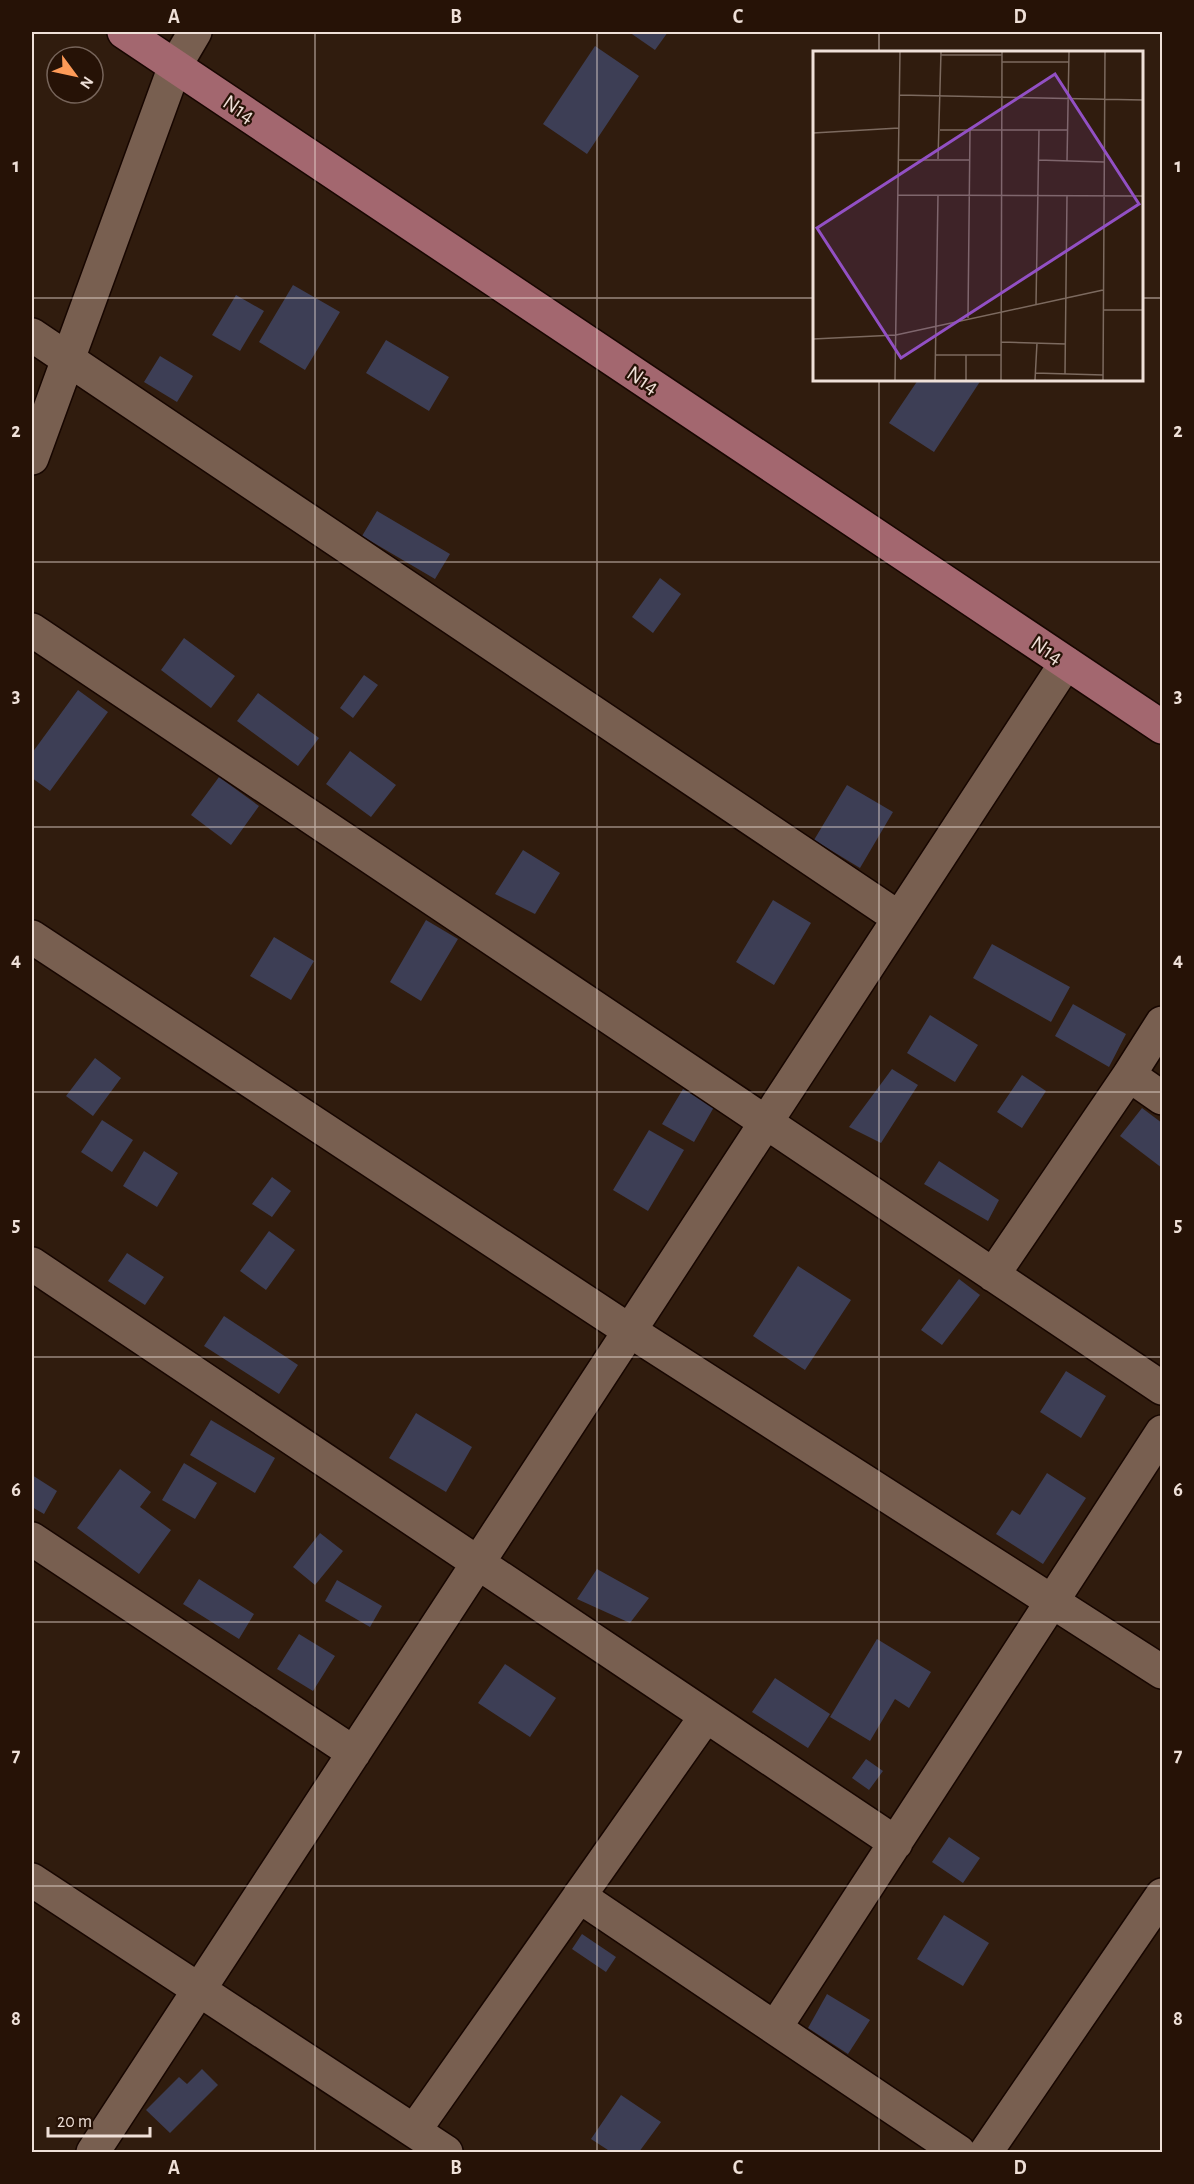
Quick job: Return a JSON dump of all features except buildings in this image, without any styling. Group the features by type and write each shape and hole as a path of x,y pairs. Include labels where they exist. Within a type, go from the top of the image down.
{"main road":[{"name":"N14","path":"124,32 1162,727"}],"street":[{"path":"32,458 175,66 195,32"},
{"path":"32,334 900,918"},
{"path":"32,630 1162,1388"},
{"path":"93,2152 1066,663"},
{"path":"32,937 630,1331 1162,1672"},
{"path":"993,1275 1130,1075 1162,1023"},
{"path":"1130,1075 1162,1098"},
{"path":"32,1264 896,1843"},
{"path":"775,2028 1162,1431"},
{"path":"32,1539 354,1754"},
{"path":"414,2132 706,1716"},
{"path":"32,1880 446,2152"},
{"path":"986,2152 1162,1895"},
{"path":"579,1896 959,2152"}]}
